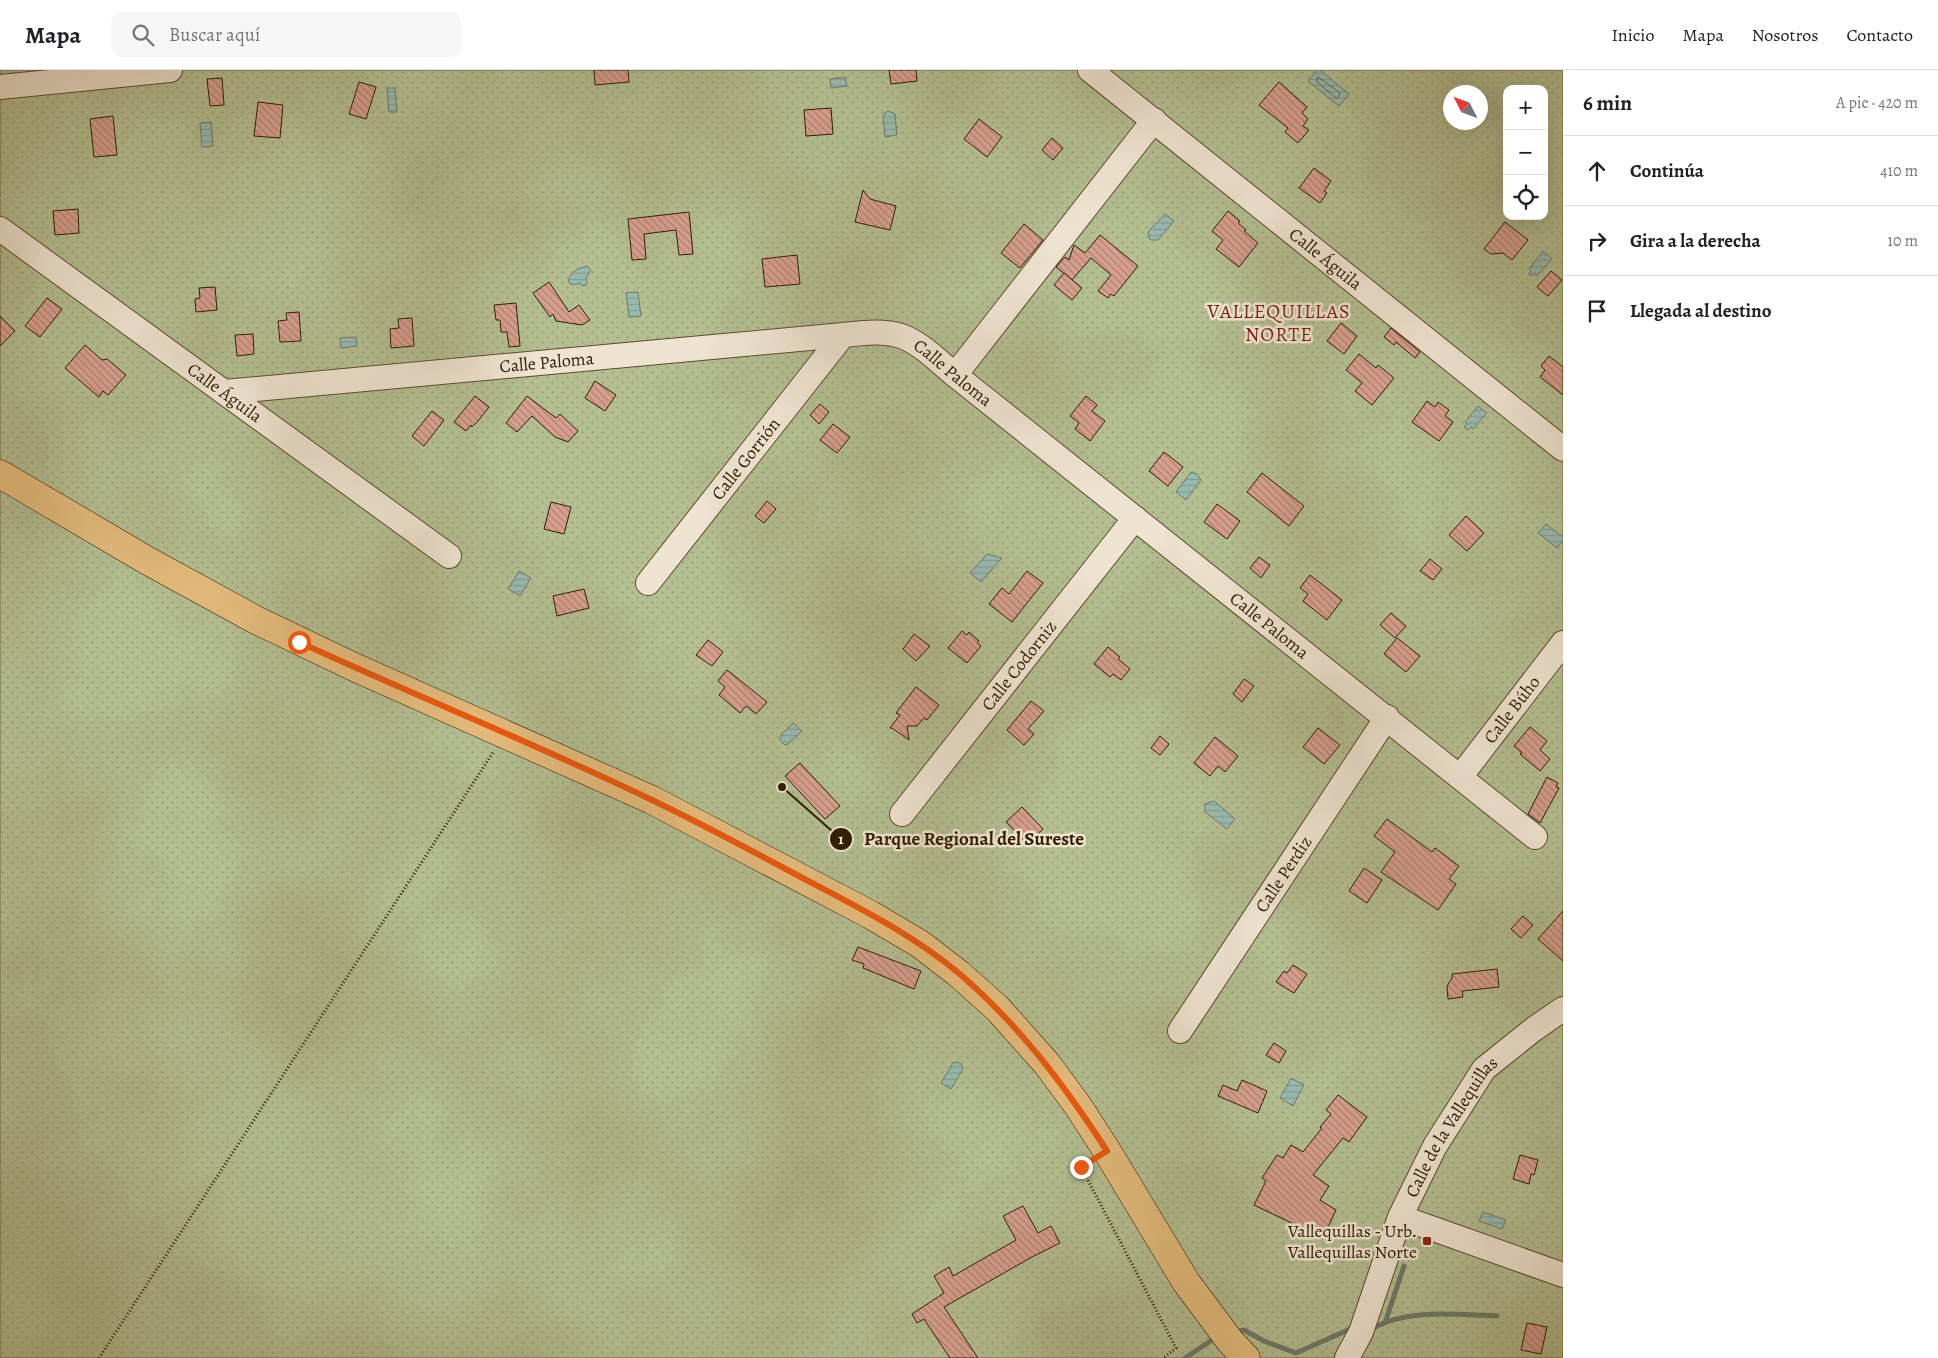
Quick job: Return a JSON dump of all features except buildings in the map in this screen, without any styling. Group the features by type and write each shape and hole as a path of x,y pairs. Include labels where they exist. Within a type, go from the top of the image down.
{"main road":[{"path":"0,474 148,561 256,620 354,668 652,800 871,915 920,944 979,991 998,1009 1024,1038 1078,1106 1186,1282 1230,1341 1246,1358"}],"street":[{"path":"0,87 170,70"},
{"name":"Calle Águila","path":"1090,70 1563,449"},
{"path":"955,375 1154,120"},
{"name":"Calle Águila","path":"0,228 449,556"},
{"name":"Calle Paloma","path":"224,392 843,335 869,333 900,336 910,340 955,375 1387,717 1534,837"},
{"name":"Calle Gorrión","path":"648,583 843,335"},
{"name":"Calle Codorniz","path":"902,814 1135,518"},
{"name":"Calle Búho","path":"1460,777 1563,643"},
{"name":"Calle Perdiz","path":"1180,1031 1387,717"},
{"name":"Calle de la Vallequillas","path":"1347,1358 1361,1332 1400,1217 1435,1146 1484,1069 1534,1029 1563,1010"},
{"path":"1400,1217 1563,1275"}],"path":[{"path":"99,1358 506,734"},
{"path":"1107,1151 1081,1167 1176,1348 1163,1358"}],"green space":[{"path":"0,70 1563,70 1563,1358 0,1358"}],"water":[{"path":"1317,70 1320,70 1349,94 1339,106 1308,81"},
{"path":"845,77 847,86 831,88 830,79"},
{"path":"387,88 395,88 397,112 389,112"},
{"path":"888,111 895,114 897,135 885,137 883,115"},
{"path":"211,122 213,146 202,147 200,123"},
{"path":"1165,214 1174,221 1158,240 1151,240 1148,232"},
{"path":"1543,251 1552,259 1537,276 1534,274 1532,276 1529,274 1531,271 1529,269"},
{"path":"587,266 591,270 586,278 586,285 582,286 580,283 573,285 569,283 570,277 574,272"},
{"path":"638,292 641,316 629,317 626,293"},
{"path":"356,337 357,346 341,348 340,338"},
{"path":"1478,406 1487,413 1473,429 1471,427 1468,430 1464,427 1467,424 1465,422"},
{"path":"1191,472 1197,474 1201,480 1186,500 1176,492"},
{"path":"1546,524 1563,537 1557,548 1538,533"},
{"path":"987,554 1002,558 981,582 970,573"},
{"path":"519,571 531,578 520,596 508,589"},
{"path":"793,723 802,731 785,745 780,740 780,736"},
{"path":"1214,801 1235,819 1227,829 1205,812 1205,804"},
{"path":"958,1062 963,1069 951,1089 941,1083 953,1063"},
{"path":"1291,1078 1304,1085 1293,1106 1280,1098"},
{"path":"1483,1212 1506,1220 1502,1229 1479,1221"}],"waterway":[{"path":"1386,1320 1404,1266"},
{"path":"1373,1328 1387,1322 1418,1315 1497,1316"},
{"path":"1240,1331 1244,1330 1264,1341 1296,1353 1348,1330"},
{"path":"1185,1358 1212,1340"}],"place":[{"name":"Parque Regional del Sureste","path":"782,787"},
{"name":"Vallequillas - Urb. Vallequillas Norte","path":"1427,1241"}],"district":[{"name":"VALLEQUILLAS NORTE","path":"1279,322"}],"route":[{"path":"299,642 652,800 871,915 920,944 959,974 998,1009 1046,1064 1078,1106 1107,1151 1081,1167"}]}
